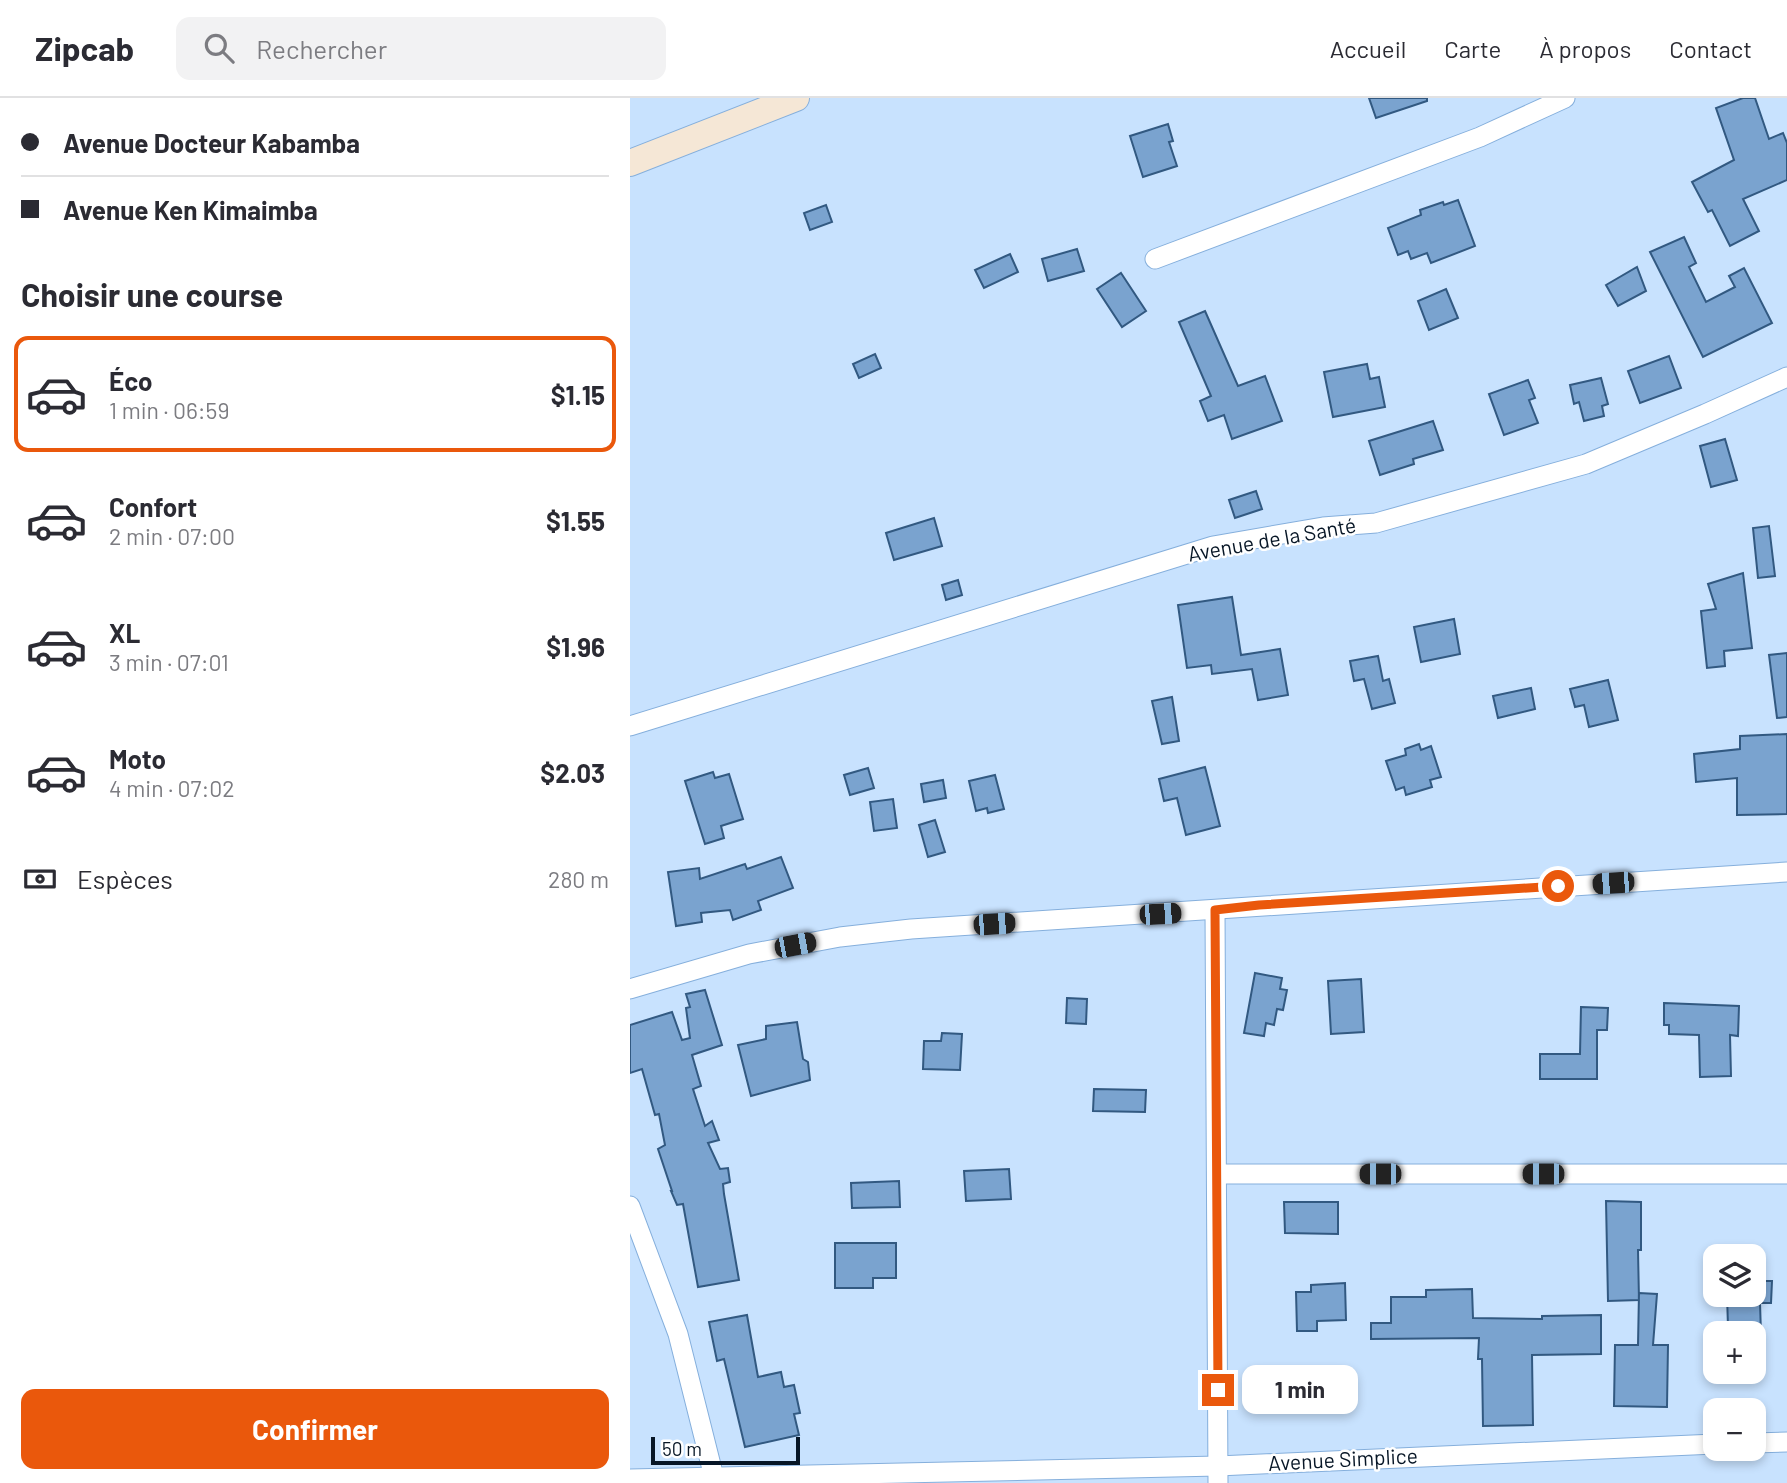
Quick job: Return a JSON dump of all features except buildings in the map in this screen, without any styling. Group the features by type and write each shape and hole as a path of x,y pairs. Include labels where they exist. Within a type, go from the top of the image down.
{"main road":[{"path":"630,163 796,98"}],"street":[{"path":"1155,260 1480,137 1565,98"},
{"name":"Avenue de la Santé","path":"630,726 1213,546 1323,527 1376,523 1586,464 1787,377"},
{"path":"630,989 749,954 840,937 911,929 1787,872"},
{"path":"1215,910 1218,1475"},
{"path":"1217,1174 1787,1174"},
{"path":"630,1206 678,1334 714,1477"},
{"path":"1766,1443 1787,1442"},
{"name":"Avenue Simplice","path":"630,1479 1218,1475 1703,1444"}],"route":[{"path":"1218,1390 1215,910 1558,886"}]}
